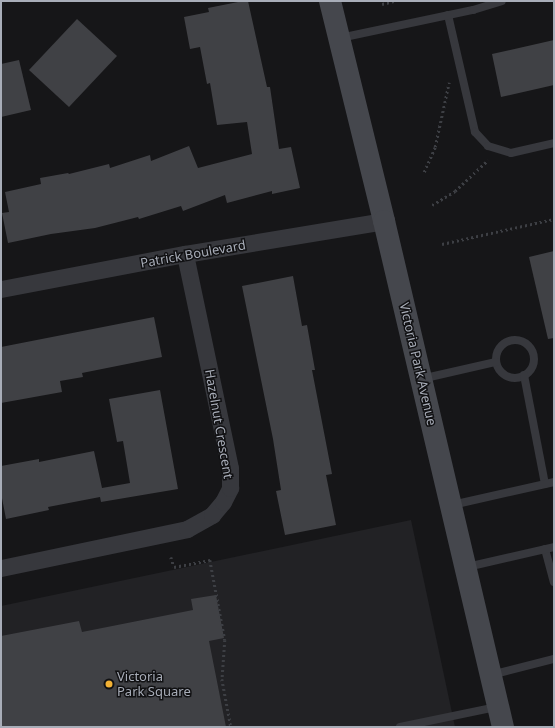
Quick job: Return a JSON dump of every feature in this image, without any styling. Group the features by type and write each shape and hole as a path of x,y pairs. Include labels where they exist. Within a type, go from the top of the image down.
{"main road":[{"name":"Victoria Park Avenue","path":"330,1 452,505 501,717"}],"street":[{"name":"Patrick Boulevard","path":"1,289 185,254 384,221"},
{"name":"Hazelnut Crescent","path":"1,568 187,529 212,515 223,502 230,488 230,468 185,254"}],"lane":[{"path":"339,38 448,15 502,1"},
{"path":"448,15 475,132 488,146 511,153 554,143"},
{"path":"519,341 525,343 532,353 534,360 529,371 519,378 507,376 498,368 496,362 498,350 507,342 519,341"},
{"path":"421,379 496,362"},
{"path":"524,375 545,484"},
{"path":"452,505 554,482"},
{"path":"466,568 554,547"},
{"path":"545,549 554,582"},
{"path":"491,675 554,659"},
{"path":"400,727 501,717"}],"path":[{"path":"382,4 394,1"},
{"path":"424,172 435,147 449,82 458,60"},
{"path":"432,205 455,191 497,149"},
{"path":"442,244 554,219"},
{"path":"172,557 174,566 210,560 225,640 222,679 230,727"}],"shaded area":[{"path":"411,520 455,727 1,727 1,606"}],"building":[{"path":"248,1 267,87 270,87 279,149 291,147 300,188 272,194 272,191 227,203 225,195 183,211 181,206 139,219 138,217 95,228 51,234 8,243 2,213 9,212 5,192 41,184 40,178 69,174 109,164 110,168 150,155 151,161 189,146 198,168 252,154 247,122 217,125 210,83 207,84 200,47 190,49 184,17 209,12 208,8"},
{"path":"77,19 117,56 69,107 29,70"},
{"path":"554,40 554,85 501,97 492,54"},
{"path":"19,60 31,110 1,117 1,64"},
{"path":"554,251 554,338 548,339 529,257"},
{"path":"293,276 302,326 307,325 315,370 312,370 332,474 326,475 336,525 285,535 276,491 281,490 273,439 242,286"},
{"path":"154,317 162,357 82,373 83,377 60,381 62,392 1,403 1,347"},
{"path":"160,390 178,489 101,502 100,497 48,507 49,510 6,519 1,493 1,466 39,459 39,462 94,451 102,488 130,483 123,441 117,442 109,399"},
{"name":"Victoria Park Square","path":"216,595 224,638 209,641 226,727 1,727 1,636 79,621 82,632 193,610 191,599"}],"place":[{"name":"Victoria Park Square","path":"109,684"}]}
